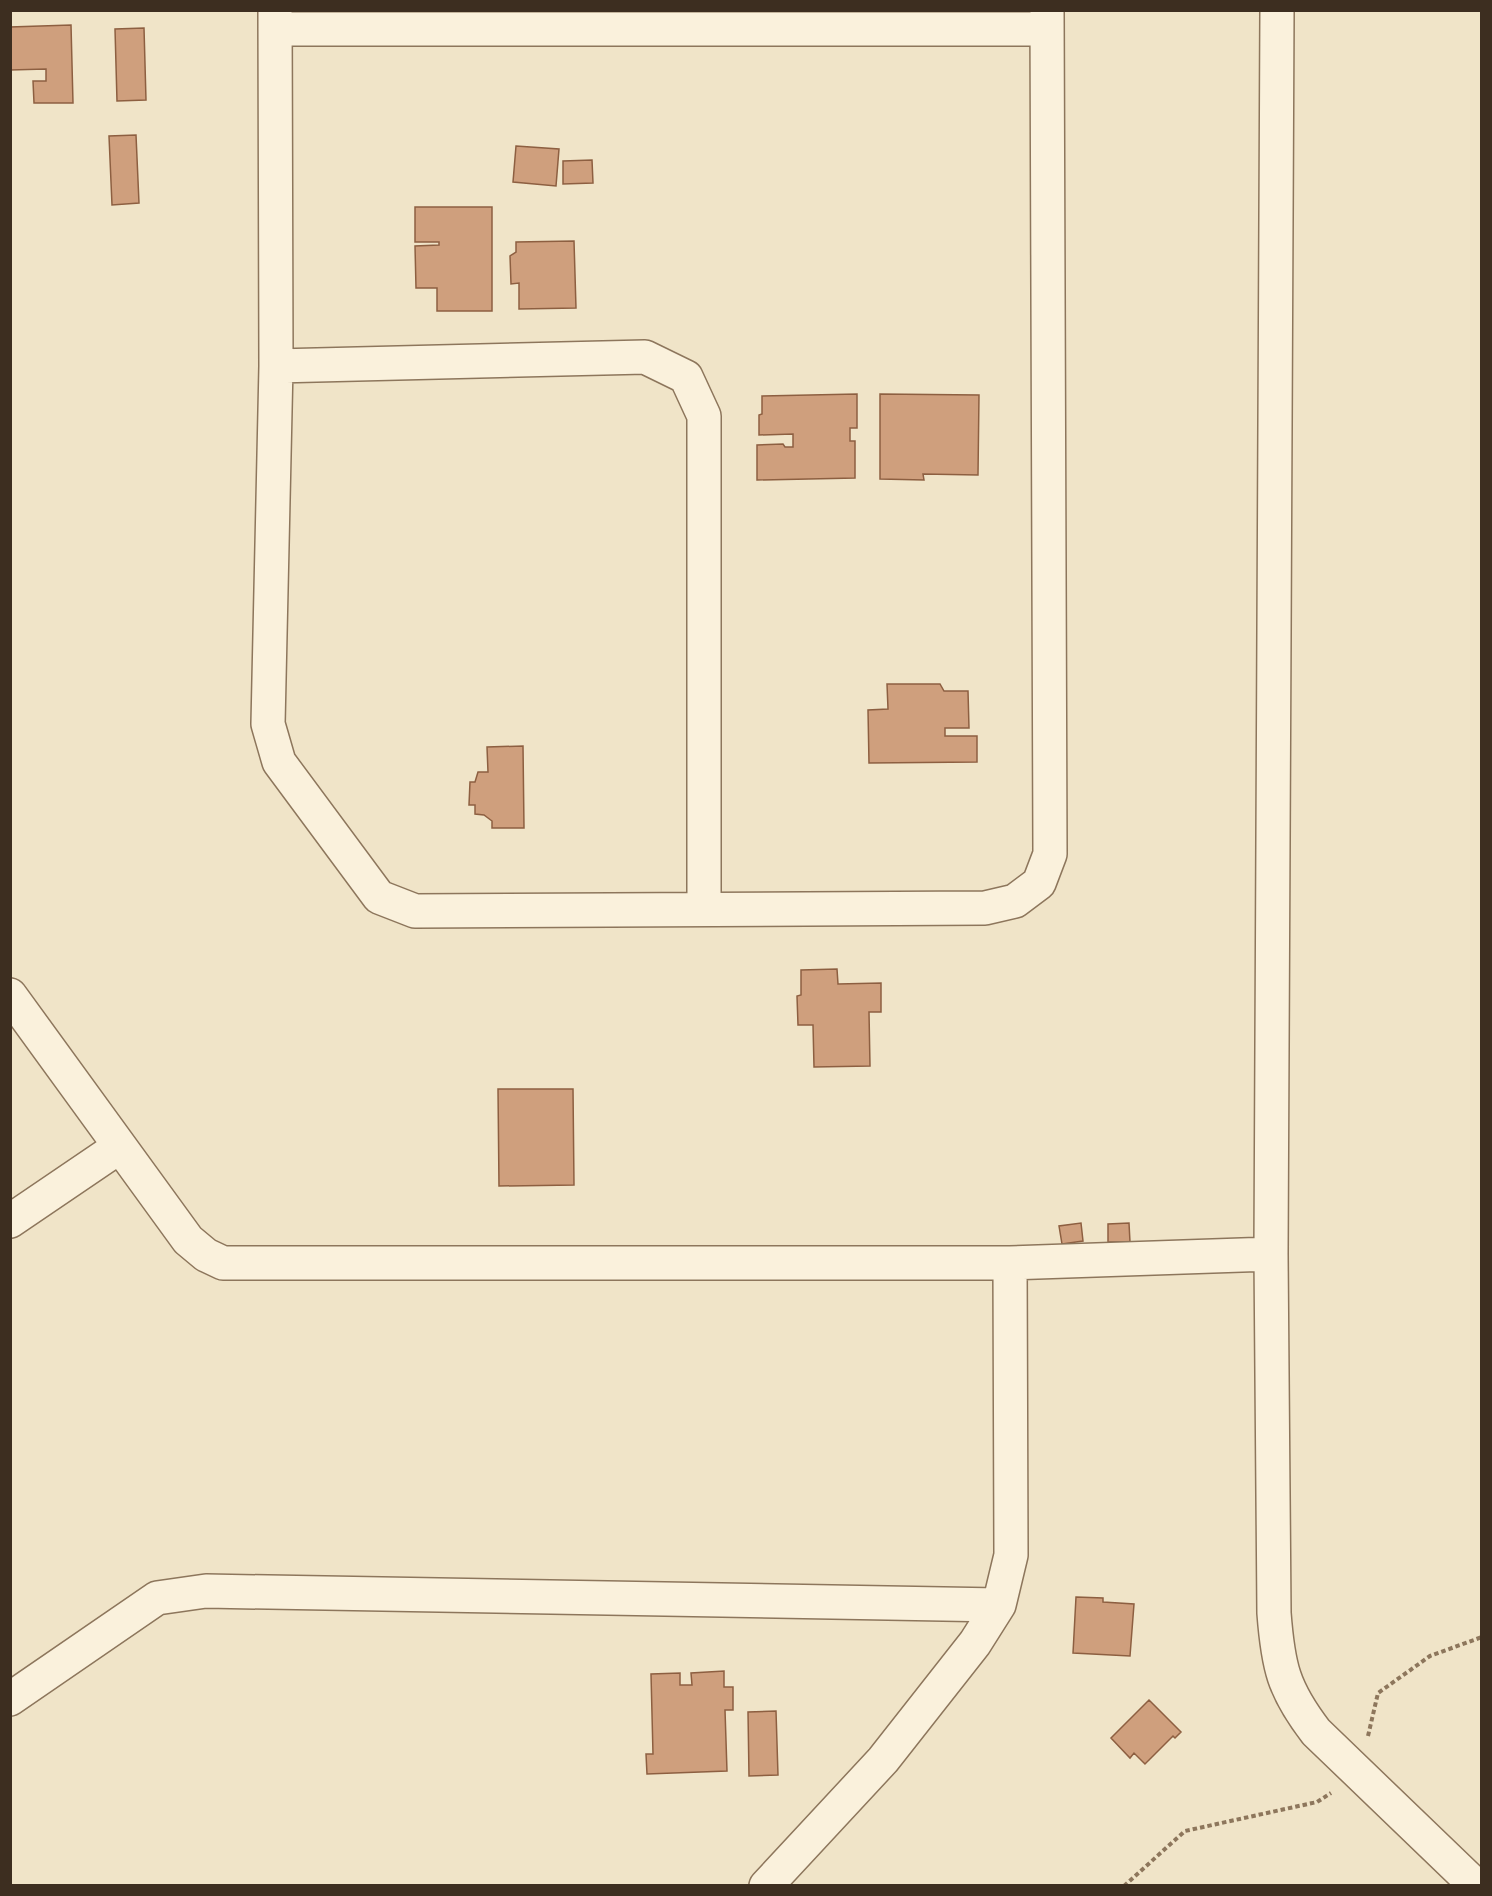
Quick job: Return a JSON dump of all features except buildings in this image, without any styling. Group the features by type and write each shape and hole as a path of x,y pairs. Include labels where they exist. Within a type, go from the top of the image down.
{"street":[{"path":"1276,10 1271,1254 1274,1613 1277,1654 1298,1709 1316,1732 1476,1886"},
{"path":"275,20 1047,20 1050,854 1039,883 1015,901 985,908 415,911 379,897 279,762 268,724 276,366 275,20"},
{"path":"276,366 645,357 686,377 705,416 704,909"},
{"path":"10,994 188,1240 206,1255 224,1263 1010,1263 1271,1254"},
{"path":"10,1221 119,1147"},
{"path":"766,1886 883,1760 975,1643 999,1605 1011,1555 1010,1263"},
{"path":"10,1699 157,1598 207,1591 999,1605"}],"path":[{"path":"1124,1886 1185,1831 1317,1802 1360,1774 1378,1694 1430,1656 1482,1637"}]}
